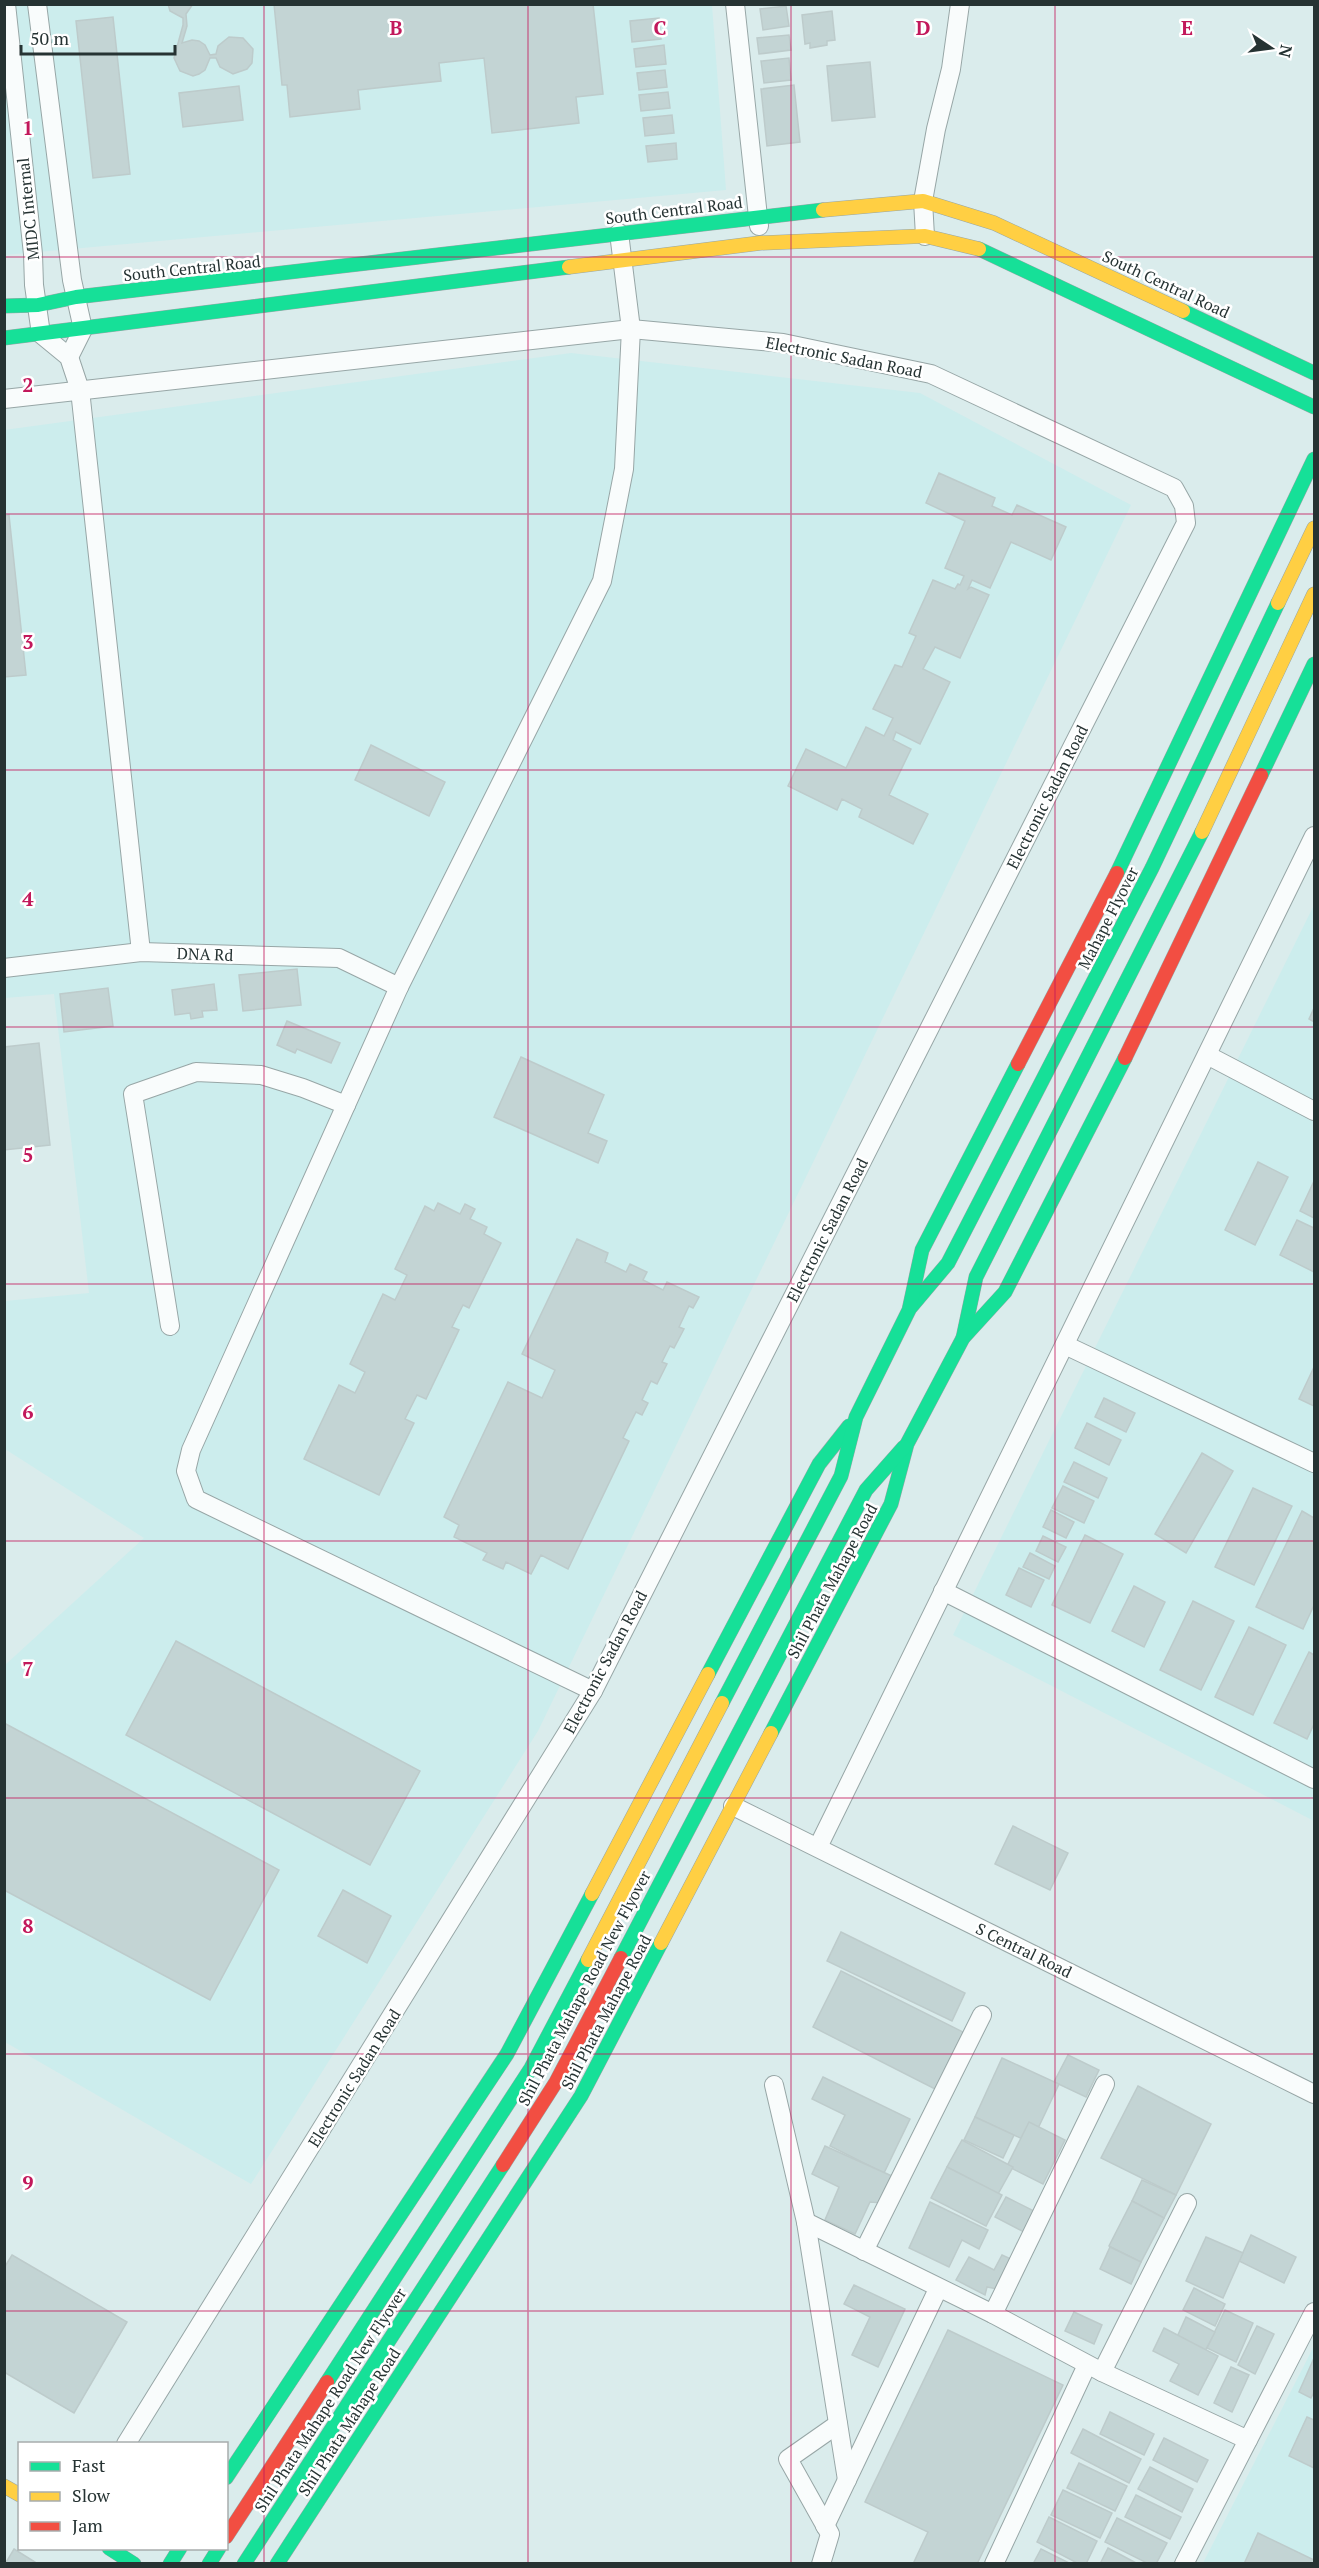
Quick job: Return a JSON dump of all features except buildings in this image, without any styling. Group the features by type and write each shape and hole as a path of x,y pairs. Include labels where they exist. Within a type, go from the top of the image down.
{"main road":[{"name":"South Central Road","path":"4,306 38,305 76,297 758,216 923,201 994,223 1314,373"},
{"path":"4,338 760,243 925,236 987,251 1314,407"},
{"path":"228,2475 507,2054 819,1464 856,1417 909,1310 922,1250 1126,856 1314,459"},
{"name":"Mahape Flyover","path":"909,1310 948,1263 1152,868 1314,528"},
{"path":"963,1338 976,1277 1180,879 1314,594"},
{"path":"907,1444 963,1338 1005,1292 1119,1070 1314,664"},
{"name":"Shil Phata Mahape Road New Flyover","path":"228,2534 531,2068 841,1476 856,1417"},
{"name":"Shil Phata Mahape Road New Flyover","path":"244,2564 556,2082 866,1490 907,1444"},
{"name":"Shil Phata Mahape Road","path":"277,2564 581,2096 891,1504 907,1444"},
{"path":"4,2486 18,2494"},
{"path":"112,2550 134,2564"},
{"path":"170,2564 179,2550"},
{"path":"209,2564 218,2550"}],"street":[{"name":"MIDC Internal","path":"6,4 41,334"},
{"path":"37,4 76,297 83,329 69,357"},
{"path":"735,4 760,243"},
{"path":"925,236 923,201 936,129 951,69 960,4"},
{"path":"593,1691 196,1499 186,1471 191,1450 399,987 602,581 624,469 631,329 619,233"},
{"name":"Electronic Sadan Road","path":"4,399 631,329 783,343 931,374 1174,488 1184,506 1186,524 593,1691 127,2442"},
{"path":"41,334 69,357 80,390 141,952"},
{"path":"818,1847 1314,836"},
{"name":"DNA Rd","path":"4,968 141,952 339,958 399,987"},
{"path":"1207,1055 1314,1111"},
{"path":"170,1326 133,1094 196,1072 261,1075 346,1105"},
{"path":"1065,1345 1314,1463"},
{"path":"943,1591 1314,1779"},
{"name":"S Central Road","path":"734,1806 1314,2094"},
{"path":"864,2251 982,2015"},
{"path":"993,2314 1106,2084"},
{"path":"774,2085 806,2222 847,2480"},
{"path":"994,2564 1095,2368 1187,2203"},
{"path":"806,2222 938,2289 993,2314 1095,2368 1248,2440"},
{"path":"825,2526 938,2289"},
{"path":"1184,2564 1314,2312"},
{"path":"821,2564 830,2534 788,2459 838,2424"}],"shaded area":[{"path":"5,5 712,5 726,190 5,255"},
{"path":"571,353 920,393 1131,505 538,1731 251,2184 5,2042 5,1665 144,1538 5,1449 5,1301 89,1293 54,994 5,998 4,430"},
{"path":"1314,905 1314,1821 953,1635"},
{"path":"1314,2346 1314,2563 1203,2563"}],"traffic: fast":[{"path":"4,306 38,305 76,297 823,210"},
{"path":"979,249 1314,407"},
{"path":"4,338 569,267"},
{"path":"1183,311 1314,373"},
{"path":"1117,873 1314,459"},
{"path":"911,1307 948,1263 1152,868 1278,603"},
{"path":"1261,775 1314,664"},
{"path":"963,1338 976,1277 1202,832"},
{"path":"771,1733 891,1504 907,1444 963,1338 1005,1292 1125,1058"},
{"path":"722,1703 841,1476 856,1417 909,1310 922,1250 1018,1064"},
{"path":"708,1674 819,1464 849,1426"},
{"path":"621,1958 866,1490 904,1447"},
{"path":"228,2475 507,2054 592,1894"},
{"path":"277,2564 581,2096 661,1943"},
{"path":"327,2382 531,2068 588,1960"},
{"path":"244,2564 503,2165"},
{"path":"112,2550 134,2564"},
{"path":"170,2564 179,2550"},
{"path":"209,2564 218,2550"}],"traffic: slow":[{"path":"823,210 923,201 994,223 1183,311"},
{"path":"569,267 760,243 925,236 979,249"},
{"path":"1278,603 1314,528"},
{"path":"1202,832 1314,594"},
{"path":"592,1894 708,1674"},
{"path":"588,1960 722,1703"},
{"path":"661,1943 771,1733"},
{"path":"4,2486 18,2494"}],"traffic: jam":[{"path":"1125,1058 1261,775"},
{"path":"1018,1064 1117,873"},
{"path":"503,2165 556,2082 621,1958"},
{"path":"228,2534 327,2382"}]}
